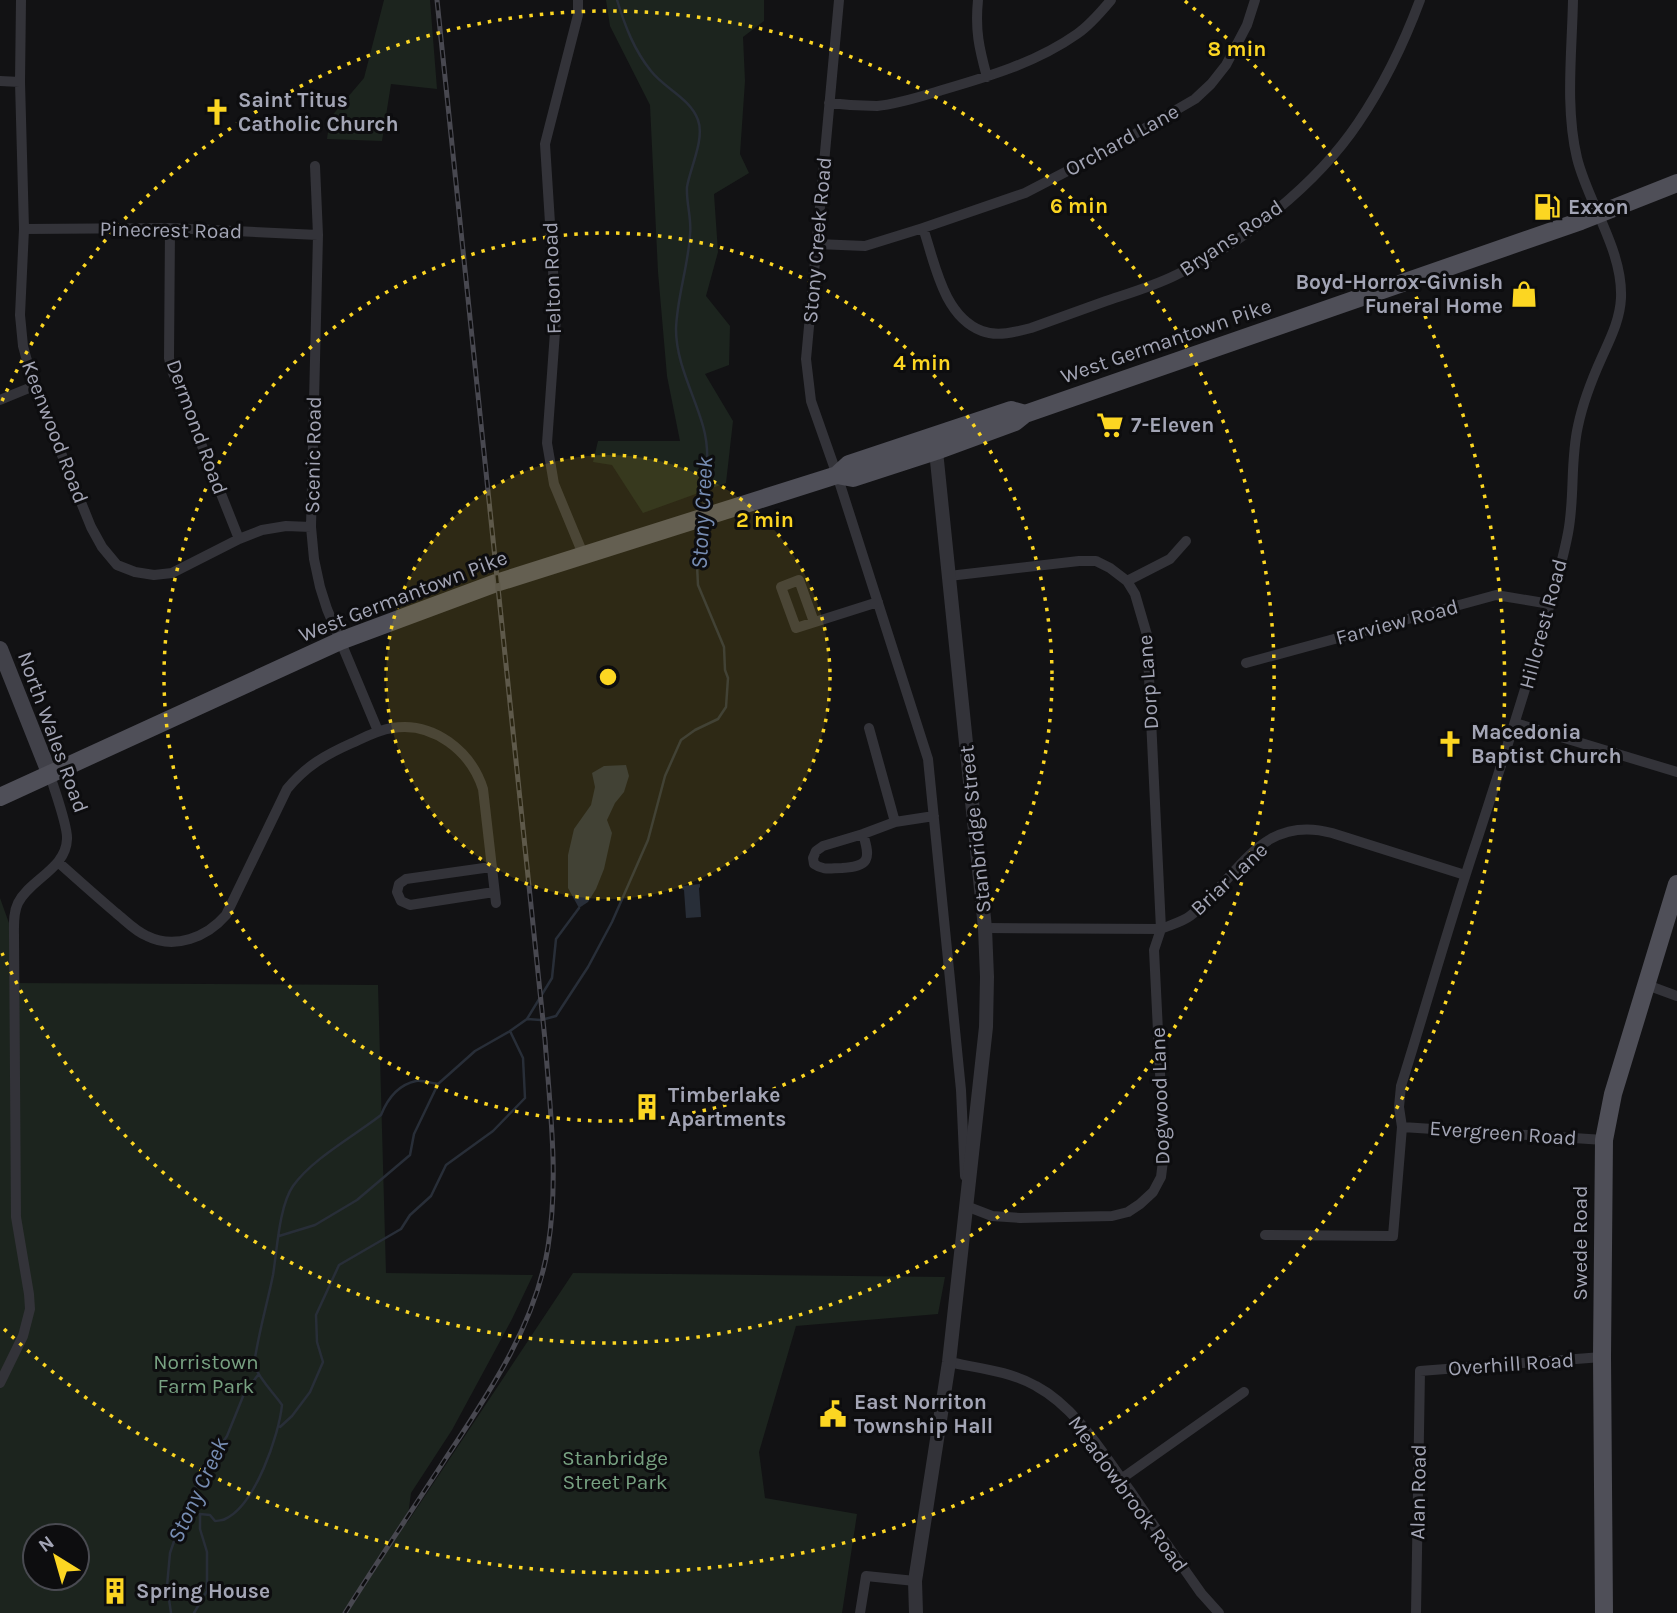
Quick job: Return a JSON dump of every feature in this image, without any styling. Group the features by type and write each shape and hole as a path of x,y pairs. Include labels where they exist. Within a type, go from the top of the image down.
{"main road":[{"name":"West Germantown Pike","path":"837,475 853,478 936,451 1015,422 1025,414 1600,215 1677,183"},
{"name":"West Germantown Pike","path":"0,797 340,641 496,583 837,475 849,464 1011,410 1025,414"},
{"name":"North Wales Road","path":"0,649 50,775"},
{"name":"Swede Road","path":"1604,1613 1604,1140 1613,1094 1677,884"}],"street":[{"name":"Keenwood Road","path":"21,0 24,229 20,315 23,346 34,386 91,527 102,547 117,565 154,575 172,573 262,530 286,526 311,527"},
{"name":"Felton Road","path":"578,0 578,15 544,144 556,318 547,443 554,484 583,554"},
{"name":"Stony Creek Road","path":"837,475 811,401 806,359 839,0"},
{"path":"978,0 976,22 986,77"},
{"path":"829,103 879,106 986,77 1054,48 1079,33 1111,0"},
{"name":"Orchard Lane","path":"817,244 865,246 923,228 1025,193 1104,152 1195,99 1210,84 1226,65 1247,25 1255,0"},
{"name":"Bryans Road","path":"923,228 949,301 970,325 984,332 1013,333 1031,328 1176,275 1214,255 1251,230 1291,197 1326,162 1358,123 1385,78 1420,0"},
{"name":"Hillcrest Road","path":"1265,1235 1393,1236 1402,1127 1399,1107 1401,1086 1550,604 1568,534 1573,500 1574,441 1582,407 1620,314 1621,294 1617,267 1600,215 1577,160 1572,130 1570,110 1573,0"},
{"path":"0,81 20,82"},
{"name":"Scenic Road","path":"315,166 318,235 311,527 314,559 320,587 340,641 378,731"},
{"name":"Pinecrest Road","path":"24,229 170,228 318,235"},
{"name":"Dermond Road","path":"170,228 171,368 239,539"},
{"path":"0,400 34,386"},
{"name":"Stanbridge Street","path":"916,1613 915,1580 949,1362 986,1027 988,976 936,451"},
{"name":"Stanbridge Street","path":"837,475 928,759 961,1090 966,1206"},
{"path":"949,576 1096,561 1127,581 1170,559 1186,541"},
{"name":"Dorp Lane","path":"1127,581 1135,594 1147,635 1161,929"},
{"name":"Farview Road","path":"1246,663 1496,595 1550,604"},
{"path":"814,622 878,602"},
{"path":"1515,723 1677,772"},
{"path":"0,1383 23,1336 30,1309 16,1217 13,992 16,911 25,893 58,862 147,937 167,941 189,940 199,936 218,924 226,915 287,789 293,782 320,758 378,731 401,727 432,733 454,744 475,769 483,789 495,897 410,905 401,901 397,892 398,884 406,879 491,867"},
{"path":"869,728 895,822"},
{"name":"North Wales Road","path":"50,775 68,838 58,862"},
{"path":"863,834 868,849 867,858 862,865 829,869 814,864 816,851 823,846 895,822 934,816"},
{"name":"Briar Lane","path":"985,928 1161,929 1187,918 1203,905 1256,849 1284,832 1300,829 1316,828 1465,875"},
{"name":"Dogwood Lane","path":"966,1206 992,1216 1020,1218 1112,1216 1128,1212 1153,1192 1161,1177 1164,1153 1154,950 1161,929"},
{"path":"1647,985 1677,996"},
{"name":"Evergreen Road","path":"1402,1127 1604,1140"},
{"name":"Overhill Road","path":"1420,1371 1602,1357"},
{"name":"Meadowbrook Road","path":"949,1362 1017,1378 1034,1384 1053,1396 1091,1436 1201,1593 1219,1613"},
{"name":"Alan Road","path":"1416,1613 1420,1371"},
{"path":"1121,1479 1244,1392"},
{"path":"860,1613 866,1576 915,1580"}],"green space":[{"path":"384,0 430,0 437,89 391,84 382,141 327,139 330,118 364,78"},
{"path":"606,0 764,0 764,21 743,37 745,81 740,154 749,173 714,194 718,252 706,296 730,326 729,365 705,374 733,421 726,483 643,513 612,465 593,462 598,441 680,441 667,376 658,272 650,105 610,26"},
{"name":"Norristown Farm Park","path":"0,898 10,926 11,983 378,985 386,1273 533,1275 452,1430 411,1493 407,1523 573,1273 945,1277 938,1314 796,1326 759,1452 765,1498 857,1514 842,1613 0,1613"}],"shaded area":[{"path":"626,765 629,776 624,792 607,820 612,833 604,869 588,902 579,908 568,888 568,855 574,829 591,805 595,787 592,773 604,766"},
{"path":"700,884 701,917 686,918 682,886"}],"waterway":[{"name":"Stony Creek","path":"617,0 623,19 645,63 689,106 700,128 687,187 690,235 676,329 682,366 707,447 703,510"},
{"name":"Stony Creek","path":"194,1613 207,1591 207,1552 200,1529 200,1514 210,1515 215,1521 223,1520 236,1512 264,1468 280,1418 282,1405 254,1365 282,1217 293,1186 322,1157 381,1115 390,1099 403,1086 418,1081 438,1084 475,1051 527,1019 541,1020 556,1016 588,967 612,922 648,840 665,776 681,740 718,719 726,707 728,678 724,647 698,585 701,527"},
{"name":"Stony Creek","path":"527,1019 552,978 556,939 579,908"},
{"name":"Stony Creek","path":"280,1427 310,1392 323,1362 317,1342 316,1315 339,1265 401,1229 410,1215 431,1196 446,1165 493,1131 525,1098 523,1058 510,1031"},
{"name":"Stony Creek","path":"279,1236 315,1225 357,1200 410,1155 414,1134 438,1084"},
{"name":"Stony Creek","path":"171,1613 167,1586 170,1553 183,1515 202,1473 227,1436 244,1394 258,1375"}],"railway":[{"path":"345,1613 477,1411 521,1333 542,1276 553,1195 553,1144 545,1040 437,0"}],"place":[{"name":"Saint Titus Catholic Church","path":"217,112"},
{"name":"Exxon","path":"1547,207"},
{"name":"Boyd-Horrox-Givnish Funeral Home","path":"1524,294"},
{"name":"7-Eleven","path":"1110,425"},
{"name":"Macedonia Baptist Church","path":"1450,744"},
{"name":"Timberlake Apartments","path":"647,1107"},
{"name":"East Norriton Township Hall","path":"833,1414"},
{"name":"Spring House","path":"115,1591"}],"park label":[{"name":"Stanbridge Street Park","path":"615,1470"}]}
